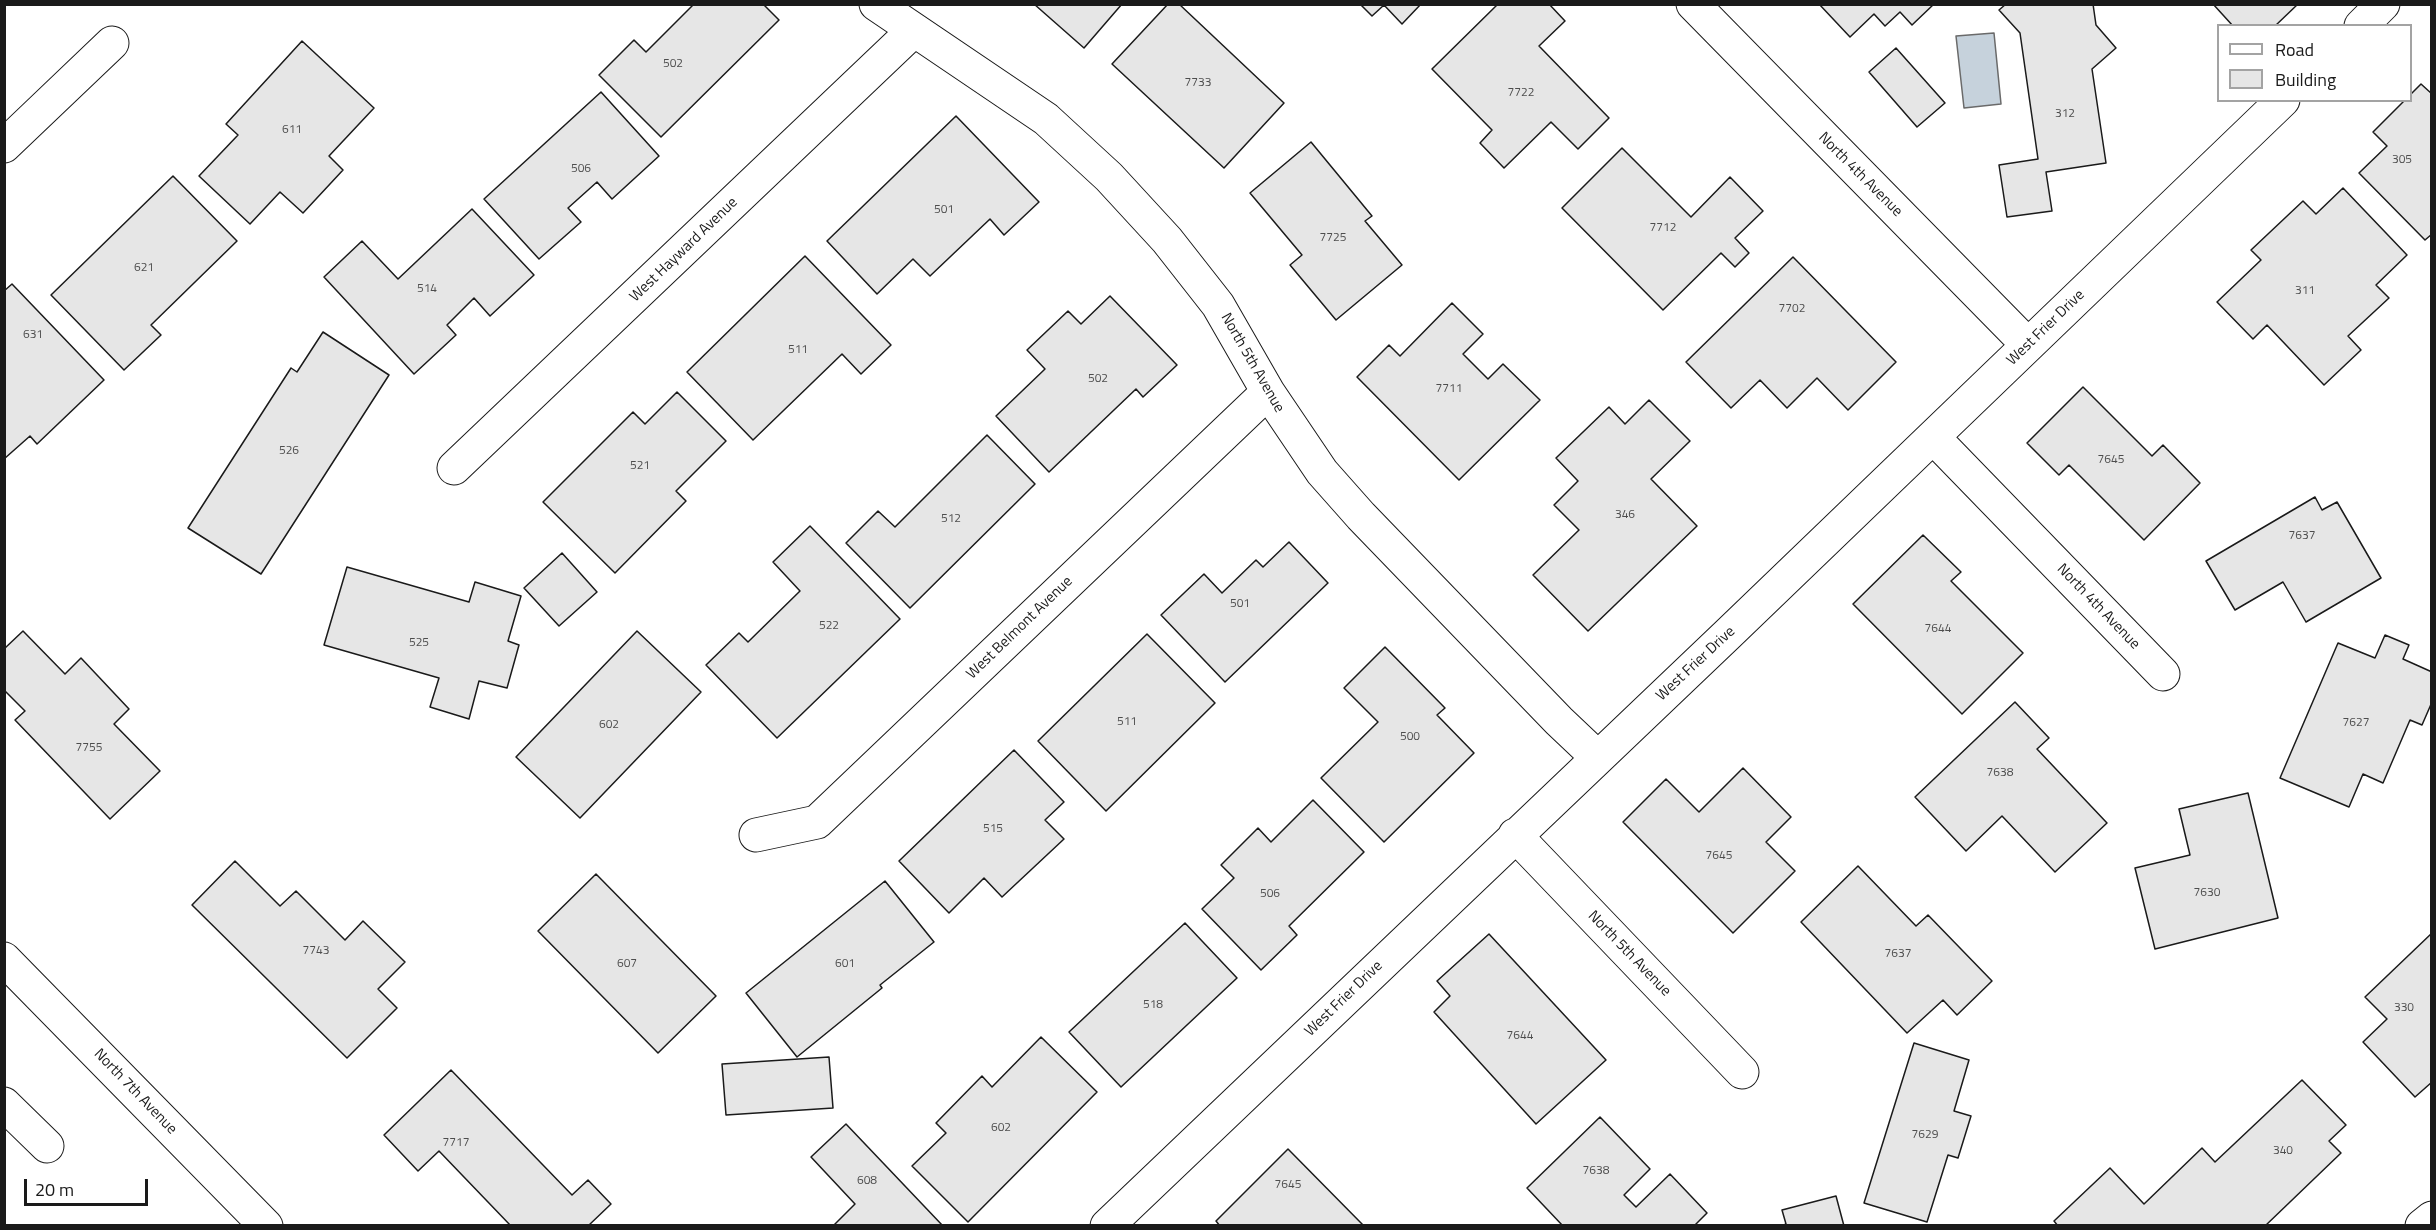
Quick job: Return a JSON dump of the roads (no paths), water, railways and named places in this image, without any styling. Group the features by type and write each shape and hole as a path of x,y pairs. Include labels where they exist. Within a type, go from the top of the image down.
{"street":[{"name":"North 5th Avenue","path":"876,4 913,31 1046,118 1109,177 1167,240 1218,305 1268,392 1322,472 1361,516 1559,721 1597,757"},
{"name":"North 4th Avenue","path":"1693,4 2028,345"},
{"path":"2363,24 2383,4"},
{"name":"West Hayward Avenue","path":"454,468 913,31"},
{"path":"4,146 112,43"},
{"name":"West Frier Drive","path":"1107,1226 2281,102"},
{"name":"West Belmont Avenue","path":"756,835 817,822 1268,392"},
{"name":"North 4th Avenue","path":"1933,437 2163,674"},
{"name":"North 5th Avenue","path":"1515,835 1742,1072"},
{"name":"North 7th Avenue","path":"4,959 266,1226"},
{"path":"4,1104 47,1146"},
{"path":"2422,1226 2432,1218"}]}
